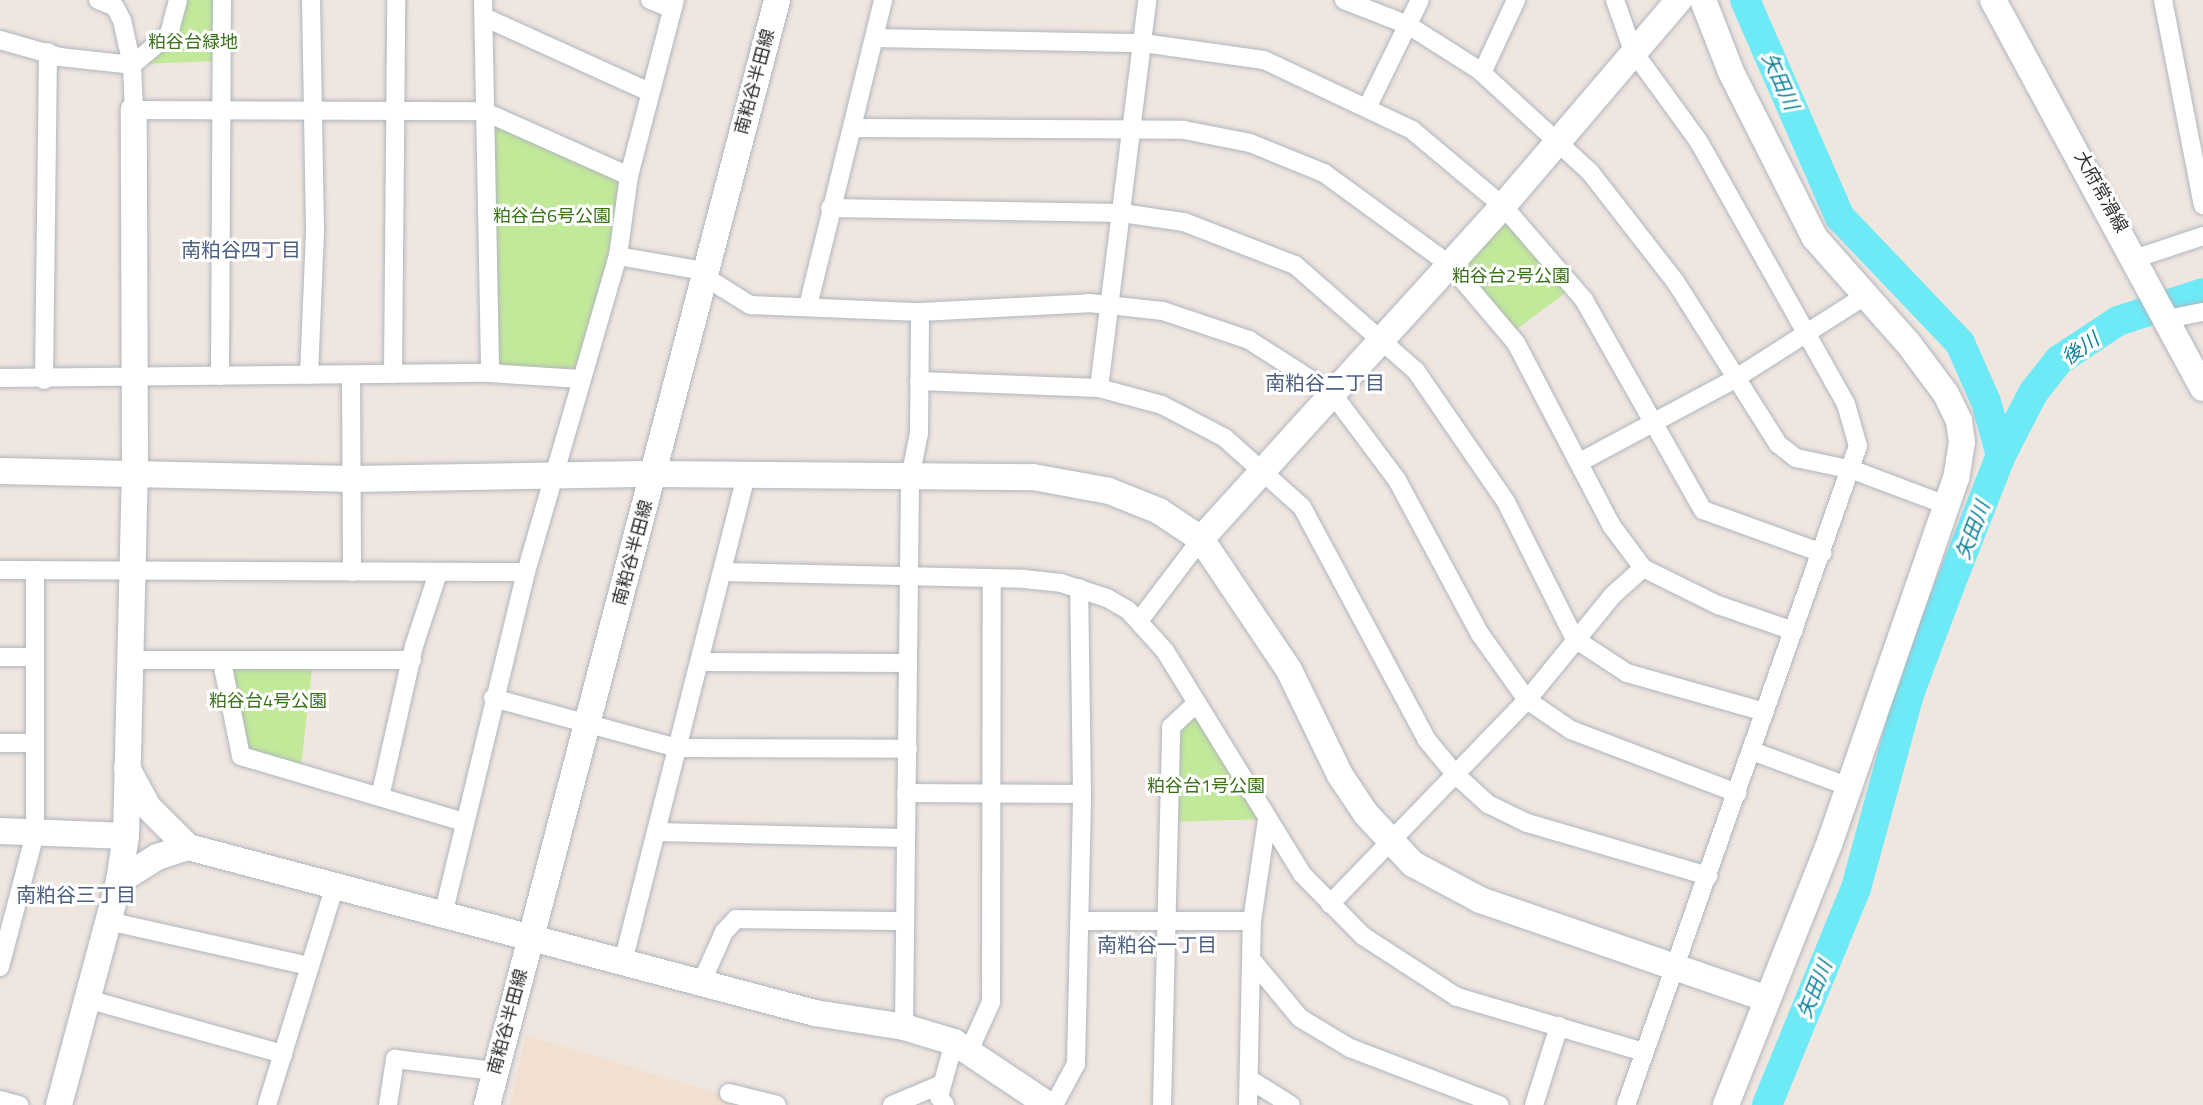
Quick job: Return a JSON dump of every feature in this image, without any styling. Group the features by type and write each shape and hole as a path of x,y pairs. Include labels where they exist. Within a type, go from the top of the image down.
{"street":[{"path":"58,1105 119,881 126,836 135,473 131,379 134,110 132,65 115,7 98,0"},
{"path":"0,39 48,52 132,65 169,34 178,0"},
{"path":"220,376 222,0"},
{"path":"309,375 315,229 310,0"},
{"path":"393,374 396,0"},
{"path":"443,915 526,572 580,379 618,256 629,176 674,4 650,0"},
{"name":"南粕谷半田線","path":"487,1105 494,1071 654,474 702,273 777,0"},
{"path":"807,306 883,0"},
{"path":"1099,388 1148,0"},
{"path":"1344,0 1408,25 1482,73 1556,138 1675,281 1733,380 1778,444 1796,458 1853,470 1946,505"},
{"path":"1367,108 1420,0"},
{"path":"1482,73 1516,0"},
{"path":"1615,0 1633,51 1699,142 1857,429 1853,470 1626,1105"},
{"path":"1139,621 1201,539 1503,206 1556,138 1679,0"},
{"path":"1703,0 1731,72 1815,238 1908,343 1959,421 1962,442 1946,505 1809,896 1764,998 1726,1105"},
{"name":"大府常滑線","path":"1993,0 2137,258 2203,388"},
{"path":"2163,0 2203,205"},
{"path":"490,373 483,111 484,8 650,92"},
{"path":"874,38 1143,43 1264,60 1412,130 1503,206 1584,300 1703,510 1822,553"},
{"path":"44,380 48,52"},
{"path":"134,110 222,108 483,111 629,176"},
{"path":"852,128 1132,129 1228,138 1313,168 1378,209 1450,265 1515,343 1580,462 1611,525 1643,568 1718,605 1794,631"},
{"path":"831,208 1122,213 1184,222 1295,265 1416,371 1468,442 1506,502 1575,639 1627,673 1765,712"},
{"path":"2137,258 2203,236"},
{"path":"618,256 702,273 750,305 920,312 1111,305 1163,311 1222,329 1332,393 1397,480 1480,634 1527,700 1571,730 1737,793"},
{"path":"1580,462 1733,380 1864,296"},
{"path":"904,1027 910,478 919,433 920,312"},
{"path":"2167,319 2203,312"},
{"path":"0,378 44,380 490,373 580,379"},
{"path":"351,375 352,572"},
{"path":"920,381 1099,388 1162,405 1225,438 1265,469 1302,507 1426,740 1455,774 1488,804 1527,823 1708,876"},
{"path":"0,471 353,479 654,474 746,477 1032,477 1109,492 1159,512 1201,539 1289,670 1340,775 1389,841 1438,881 1480,900 1677,964 1764,998"},
{"path":"624,958 677,748 703,662 746,477"},
{"path":"1330,904 1527,700 1575,639 1643,568"},
{"path":"0,570 526,572"},
{"path":"0,967 35,834 35,570"},
{"path":"723,572 908,573 992,578 1079,588 1107,598 1139,621 1197,703 1302,874 1330,904 1401,965 1457,997 1644,1052"},
{"path":"380,797 412,660 438,573"},
{"path":"945,1105 939,1097 942,1084 962,1047 991,1002 992,578"},
{"path":"1054,1105 1076,1064 1082,794 1079,588"},
{"path":"0,657 35,657"},
{"path":"130,660 222,662 412,660"},
{"path":"222,662 241,756 464,822"},
{"path":"703,662 907,663"},
{"path":"494,698 677,748 908,749"},
{"path":"1162,1105 1163,922 1171,727 1197,703"},
{"path":"0,743 35,743"},
{"path":"1752,751 1847,786"},
{"path":"127,768 148,807 188,846 334,888 624,958 815,1012 904,1027 962,1047 1048,1105"},
{"path":"906,793 1082,794"},
{"path":"1248,1105 1252,921 1268,819"},
{"path":"0,831 126,836"},
{"path":"656,832 906,838"},
{"path":"119,881 157,857 188,846"},
{"path":"267,1105 334,888"},
{"path":"703,980 724,932 736,919 905,921"},
{"path":"108,921 309,966"},
{"path":"1080,921 1252,921"},
{"path":"1251,959 1300,1018 1350,1048 1499,1105"},
{"path":"87,999 283,1054"},
{"path":"1534,1105 1559,1026"},
{"path":"388,1105 395,1059 494,1071"},
{"path":"1249,1079 1291,1105"},
{"path":"892,1105 942,1084"},
{"path":"729,1093 777,1105"},
{"path":"0,1100 19,1105"}],"shaded area":[{"path":"526,1035 755,1105 510,1105"}],"green space":[{"name":"粕谷台緑地","path":"183,0 214,0 213,61 142,64"},
{"name":"粕谷台6号公園","path":"483,111 629,176 580,379 490,373"},
{"name":"粕谷台2号公園","path":"1503,206 1573,287 1509,335 1450,265"},
{"name":"粕谷台4号公園","path":"313,660 300,776 241,756 222,662"},
{"name":"粕谷台1号公園","path":"1197,703 1267,819 1168,822 1171,727"}],"waterway":[{"name":"矢田川","path":"1745,0 1840,217 1960,343 1986,402 2001,455"},
{"name":"矢田川","path":"1767,1105 1856,888 1909,694 2001,455 2033,393 2059,360 2118,321 2203,293"}],"district":[{"name":"南粕谷四丁目","path":"241,249"},
{"name":"南粕谷二丁目","path":"1325,382"},
{"name":"南粕谷三丁目","path":"76,894"},
{"name":"南粕谷一丁目","path":"1157,944"}],"water label":[{"name":"後川","path":"2080,348"}]}
